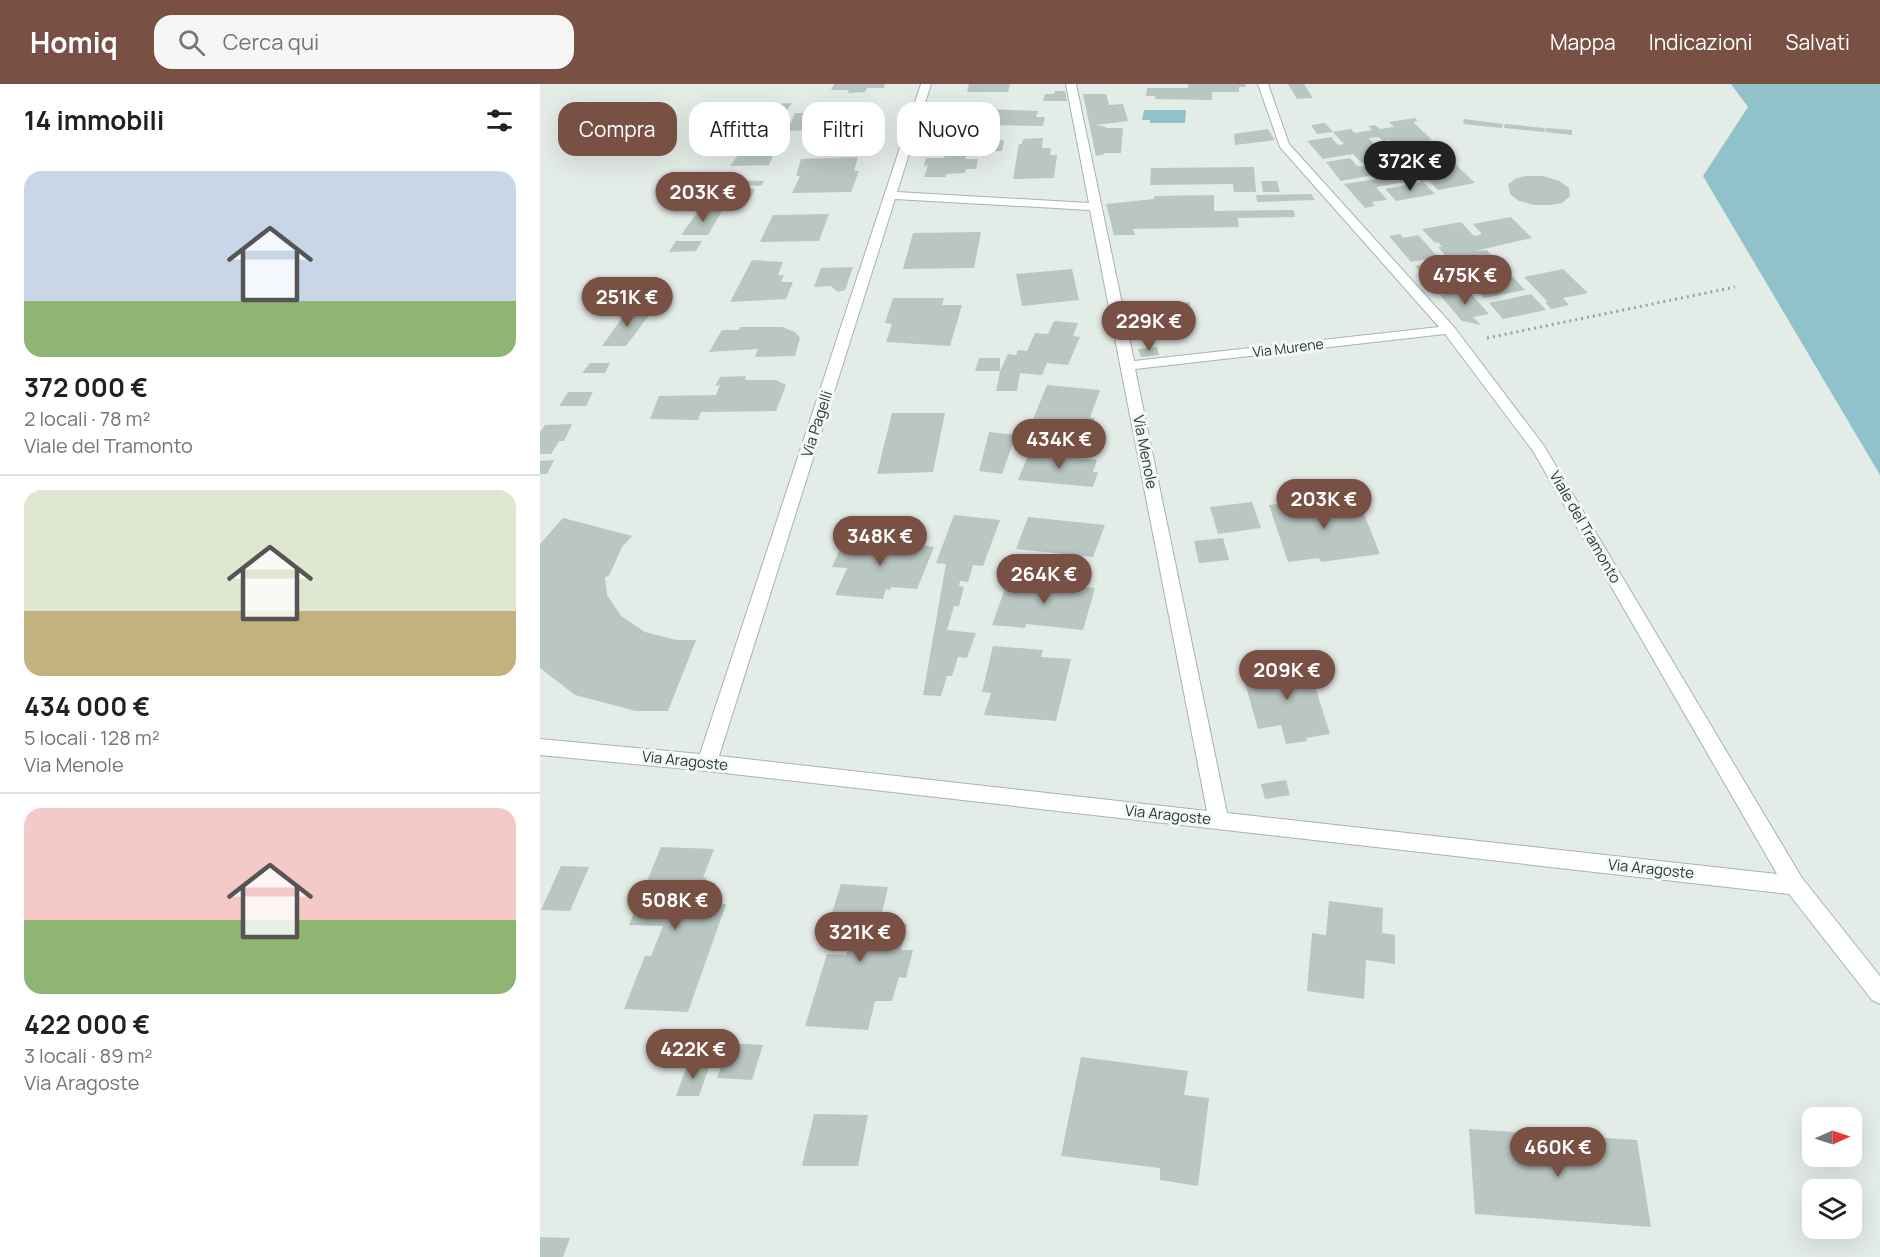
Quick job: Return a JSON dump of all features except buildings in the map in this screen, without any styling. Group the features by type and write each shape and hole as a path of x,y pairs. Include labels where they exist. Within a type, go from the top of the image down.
{"street":[{"name":"Via Pagelli","path":"707,764 926,84"},
{"name":"Via Menole","path":"1071,84 1219,821"},
{"name":"Viale del Tramonto","path":"1263,84 1284,145 1449,330 1539,449 1796,885 1880,993"},
{"path":"890,195 1096,207"},
{"name":"Via Murene","path":"1128,366 1449,330"},
{"name":"Via Aragoste","path":"540,747 1796,885"}],"path":[{"path":"1460,344 1735,287"}],"water":[{"path":"1731,84 1880,84 1880,475 1703,176 1748,107"},
{"path":"1144,110 1186,110 1185,123 1150,123 1150,120 1142,120"}]}
